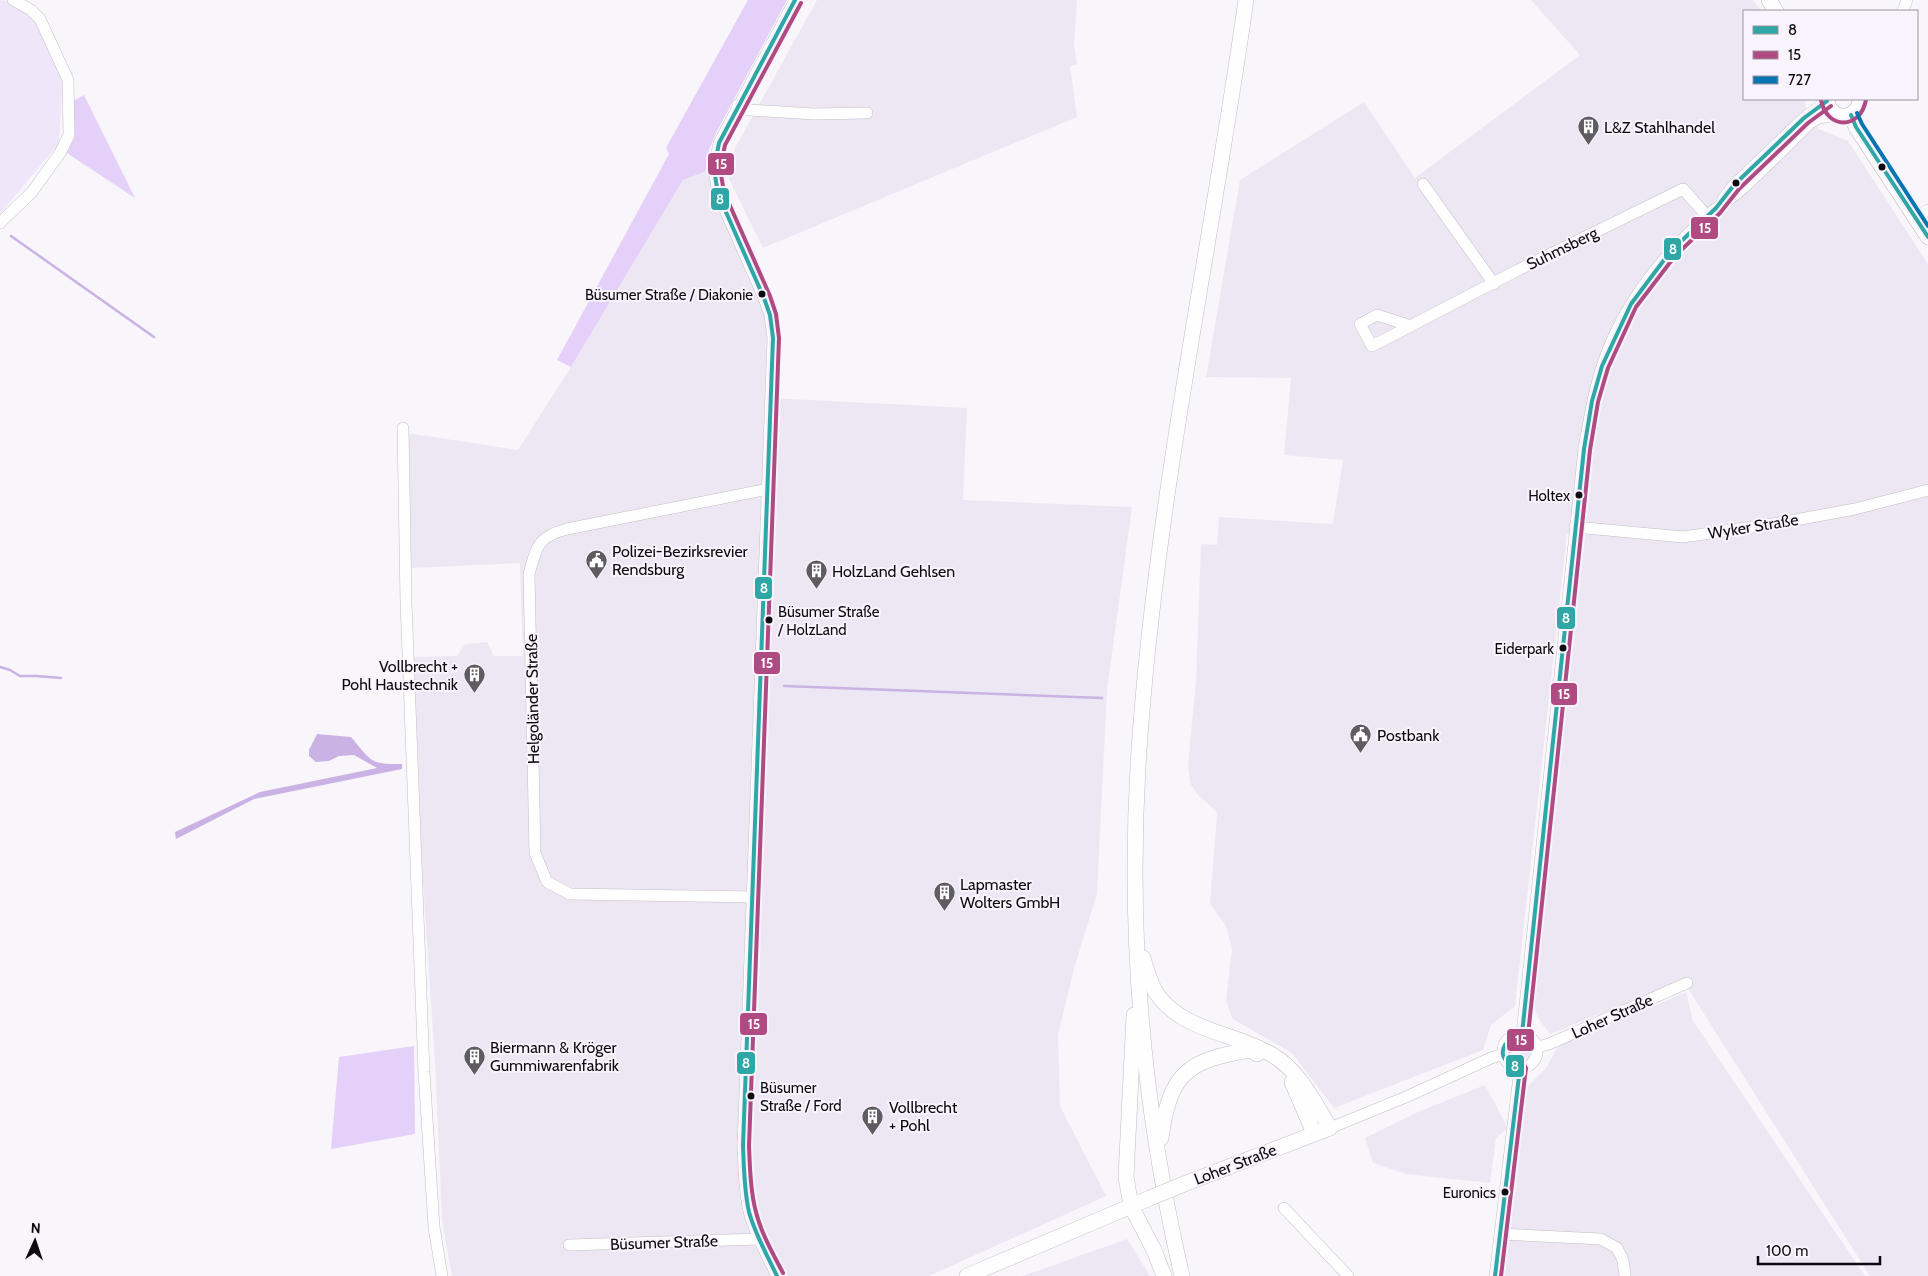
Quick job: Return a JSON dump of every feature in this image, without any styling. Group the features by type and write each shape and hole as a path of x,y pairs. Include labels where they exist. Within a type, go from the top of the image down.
{"main road":[{"path":"1182,1276 1158,1157 1147,1073 1137,958 1138,776 1141,716 1154,590 1170,473 1224,150 1246,0"},
{"path":"1827,100 1829,108 1835,114 1844,117 1851,115 1859,108 1860,100"},
{"path":"1851,115 1856,127 1922,214 1928,237"},
{"path":"1136,938 1150,980 1157,994 1170,1007 1200,1027 1274,1055 1294,1071 1330,1128"},
{"path":"1137,958 1126,1178 1131,1206 1154,1250 1164,1276"},
{"path":"1158,1157 1165,1109 1176,1084 1198,1064 1213,1057 1251,1050 1270,1061 1289,1077 1314,1133"},
{"name":"Loher Straße","path":"967,1276 1184,1184 1330,1128"}],"street":[{"path":"0,223 32,192 60,153 70,135 68,80 40,19 31,10 13,0"},
{"path":"777,1276 758,1239 750,1212 744,1172 772,326 764,298 725,211 714,179 719,143 795,0"},
{"path":"1716,208 1734,184 1804,118 1827,100"},
{"path":"738,105 749,110 767,112 814,114 867,113"},
{"path":"1522,1034 1584,449 1592,401 1602,366 1631,304 1670,252 1716,208 1740,192 1810,123 1819,118 1835,114"},
{"path":"1422,184 1494,284"},
{"name":"Suhmsberg","path":"1411,326 1518,270 1683,189 1707,216"},
{"path":"403,428 406,602 424,1072 434,1227 442,1276"},
{"name":"Helgoländer Straße","path":"754,897 570,894 547,882 535,853 529,574 536,548 549,534 567,528 768,489"},
{"name":"Wyker Straße","path":"1575,527 1683,536 1773,524 1855,509 1928,490"},
{"name":"Loher Straße","path":"1537,1047 1549,1044 1687,983"},
{"path":"1522,1034 1530,1037 1537,1047 1535,1060 1530,1065 1520,1068 1508,1063 1504,1054 1505,1044 1509,1038 1515,1035 1522,1034"},
{"name":"Loher Straße","path":"1330,1128 1406,1097 1490,1058 1504,1054"},
{"path":"1495,1276 1520,1068"},
{"path":"1284,1208 1348,1276"},
{"path":"1500,1234 1601,1238 1616,1248 1622,1260 1625,1276"},
{"name":"Büsumer Straße","path":"569,1245 758,1239"}],"shaded area":[{"path":"0,0 10,1 30,11 63,74 59,143 0,214"},
{"path":"748,0 787,0 716,133 709,150 707,171 683,180 571,367 557,360 669,154 666,148"},
{"path":"817,0 1077,0 1074,45 1077,64 1070,66 1077,117 763,248 729,179 735,148"},
{"path":"1531,0 1753,0 1760,10 1743,10 1743,100 1806,100 1805,105 1819,129 1848,141 1928,264 1928,1276 1870,1276 1687,987 1686,980 1550,1034 1538,1018 1534,1007 1585,536 1567,534 1515,1006 1491,1025 1483,1050 1334,1108 1292,1053 1233,1019 1226,1001 1232,949 1226,926 1210,904 1217,814 1197,794 1190,783 1188,765 1196,681 1201,544 1217,545 1219,517 1333,524 1343,460 1284,455 1291,378 1206,377 1240,180 1364,102 1415,178 1580,55"},
{"path":"84,95 135,198 67,153 75,137 73,101"},
{"path":"714,169 770,315 771,398 967,408 963,500 1132,507 1107,690 1097,894 1075,965 1058,1034 1060,1106 1106,1196 929,1276 452,1276 442,1220 435,1062 421,853 414,657 457,656 465,644 487,642 494,656 523,656 520,563 411,568 407,433 518,450 571,367 683,180"},
{"path":"317,734 351,737 372,760 383,763 402,764 402,769 254,799 176,839 175,832 260,792 377,768 354,755 339,756 329,761 316,762 309,756 309,750"},
{"path":"1686,992 1693,1021 1865,1276 1501,1276 1517,1136 1525,1089 1546,1068 1557,1048 1576,1035 1633,1011 1635,1014"},
{"path":"1520,1040 1528,1043 1531,1051 1528,1059 1520,1062 1512,1059 1509,1051 1512,1043"},
{"path":"414,1046 415,1134 331,1149 339,1057"},
{"path":"1485,1085 1508,1128 1496,1138 1490,1183 1406,1174 1373,1163 1365,1138 1418,1112"},
{"path":"1127,1239 1150,1276 1023,1276"}],"waterway":[{"path":"11,236 154,337"},
{"path":"0,667 20,676 61,678"},
{"path":"784,686 1102,698"}],"transit line":[{"name":"8","path":"777,1276 749,1212 745,1187 743,1146 773,338 770,315 718,194 714,169 719,143 795,0"},
{"name":"15","path":"783,1273 757,1217 751,1185 749,1146 779,338 776,314 770,296 724,192 720,169 725,145 801,3"},
{"name":"15","path":"1821,100 1824,110 1830,117 1836,121 1843,122 1851,121 1857,117 1863,110 1866,100"},
{"name":"8","path":"1495,1276 1520,1068 1510,1064 1505,1059 1503,1050 1508,1041 1522,1034 1584,449 1592,401 1602,366 1631,304 1670,252 1716,208 1734,185 1804,118 1827,101"},
{"name":"15","path":"1501,1276 1526,1068 1523,1063 1512,1058 1510,1049 1515,1042 1525,1039 1528,1035 1590,450 1598,402 1608,368 1636,307 1675,256 1720,213 1739,189 1808,123 1831,106"},
{"name":"727","path":"1857,113 1862,124 1928,226"},
{"name":"8","path":"1851,115 1856,127 1928,237"}],"place":[{"name":"L&Z Stahlhandel","path":"1588,146"},
{"name":"Büsumer Straße / Diakonie","path":"762,294"},
{"name":"Holtex","path":"1579,495"},
{"name":"Polizei-Bezirksrevier Rendsburg","path":"596,579"},
{"name":"HolzLand Gehlsen","path":"816,590"},
{"name":"Büsumer Straße / HolzLand","path":"769,620"},
{"name":"Eiderpark","path":"1563,648"},
{"name":"Vollbrecht + Pohl Haustechnik","path":"474,694"},
{"name":"Postbank","path":"1361,754"},
{"name":"Lapmaster Wolters GmbH","path":"944,912"},
{"name":"Biermann & Kröger Gummiwarenfabrik","path":"474,1075"},
{"name":"Büsumer Straße / Ford","path":"751,1096"},
{"name":"Vollbrecht + Pohl","path":"873,1135"},
{"name":"Euronics","path":"1505,1192"}]}
